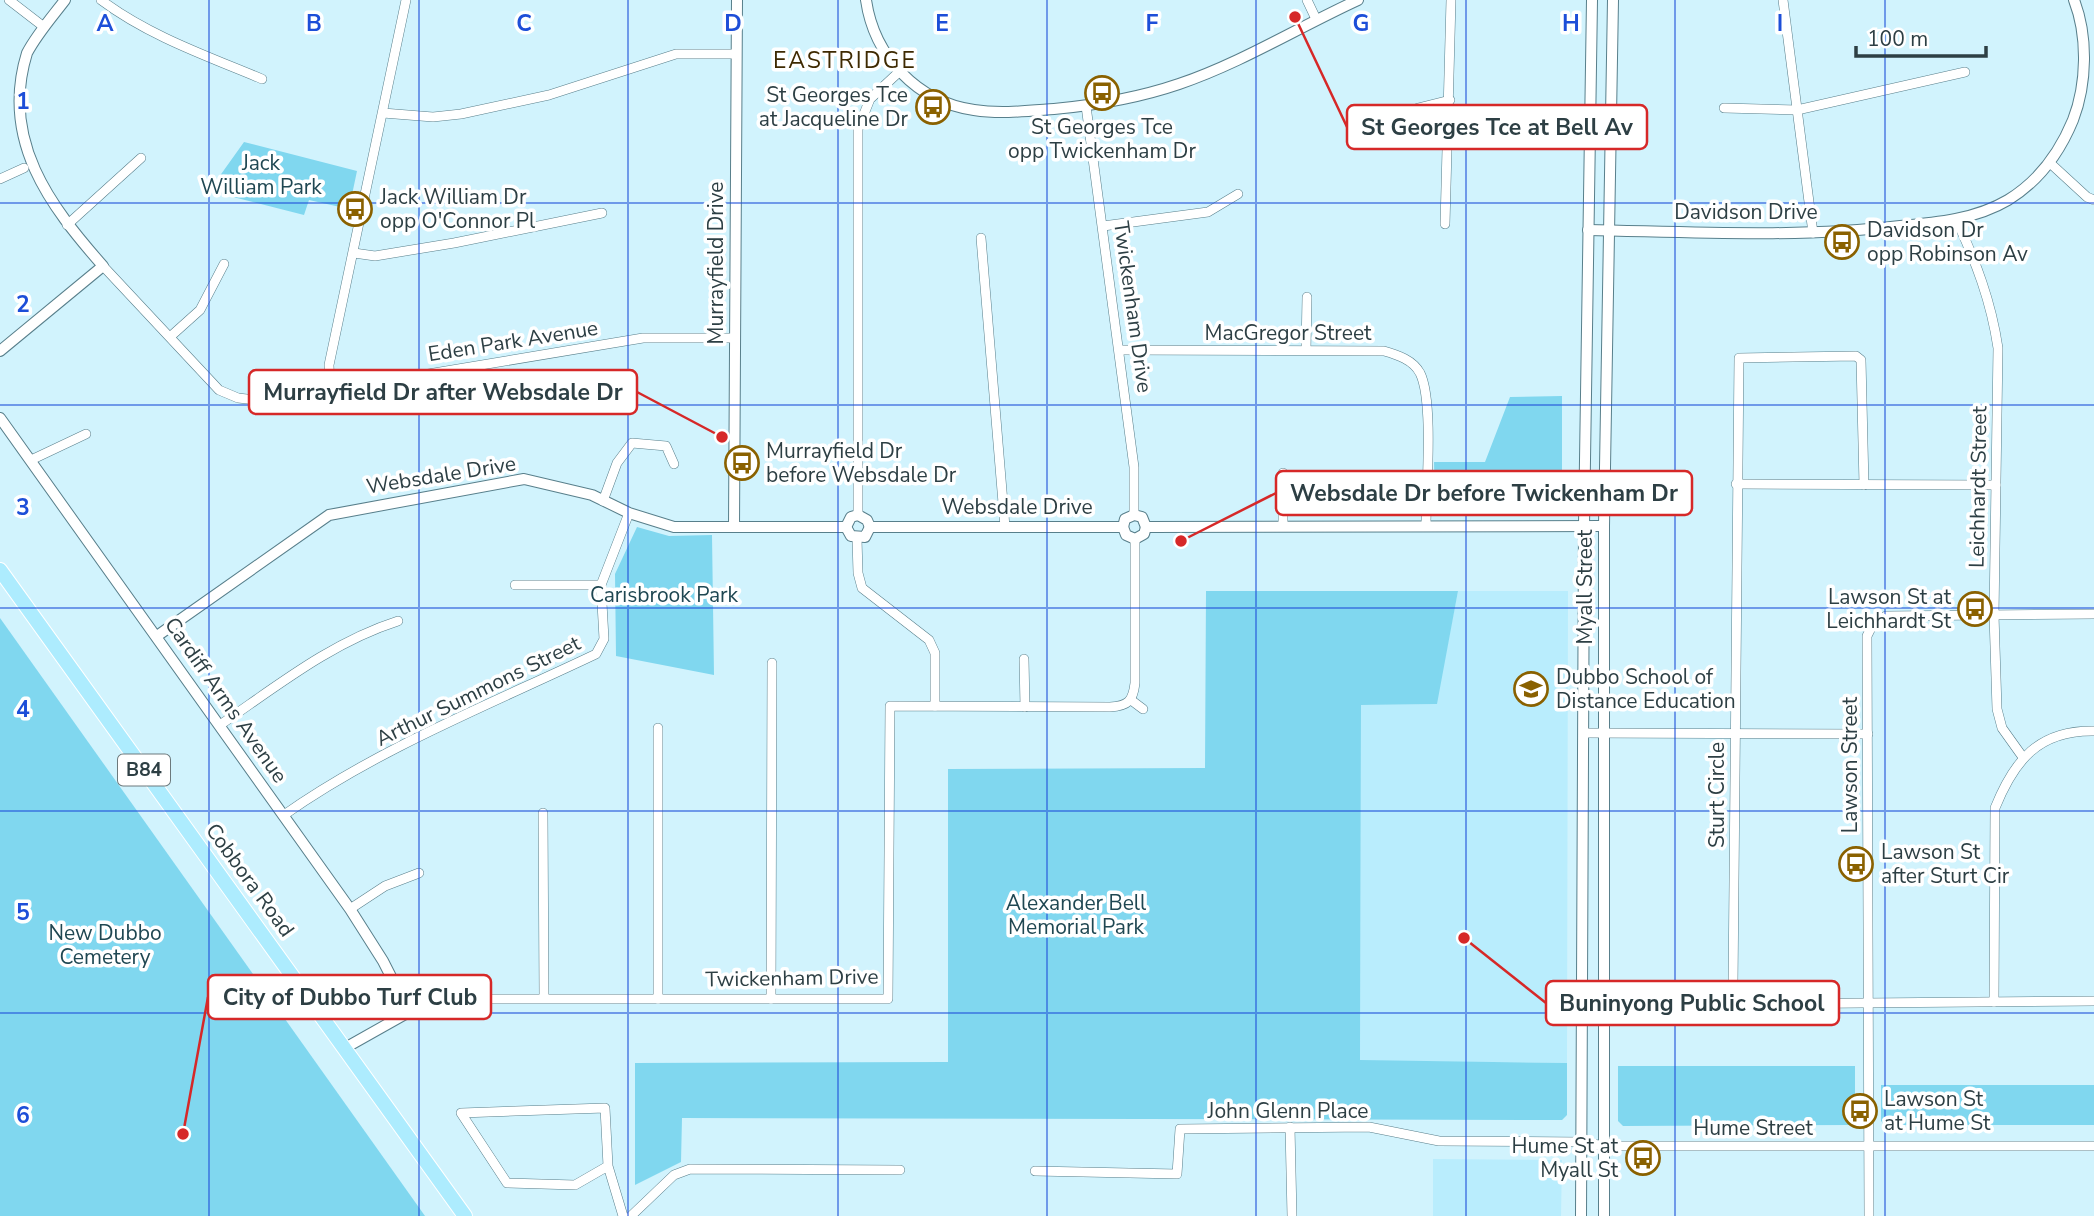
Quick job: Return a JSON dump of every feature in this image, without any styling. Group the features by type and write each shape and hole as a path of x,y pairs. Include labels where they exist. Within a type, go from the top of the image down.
{"main road":[{"name":"Cobbora Road","path":"0,570 466,1216"}],"street":[{"path":"9,0 44,27"},
{"path":"0,351 103,266 49,205 24,167 15,134 13,107 17,83 27,54 65,0"},
{"path":"101,0 122,16 168,39 262,79"},
{"path":"330,390 329,365 406,0"},
{"name":"Murrayfield Drive","path":"734,527 737,0"},
{"path":"866,0 884,52 917,87 943,102 972,110 1004,113 1086,106 1136,97 1181,83 1358,0"},
{"path":"1307,0 1316,19"},
{"path":"1445,224 1451,0"},
{"name":"Myall Street","path":"1581,1216 1584,526 1592,0"},
{"name":"Myall Street","path":"1604,1216 1604,526 1613,0"},
{"path":"1783,0 1813,233"},
{"name":"Davidson Drive","path":"1588,230 1813,233 1956,219 1980,213 2006,201 2030,185 2050,163 2065,139 2077,110 2083,77 2083,39 2074,0"},
{"path":"383,113 433,117 461,114 549,95 676,54 736,54"},
{"path":"858,515 858,129 870,99 900,71"},
{"path":"1724,108 1797,110 1965,72"},
{"path":"1369,131 1382,122 1418,108 1450,100"},
{"name":"Twickenham Drive","path":"1086,106 1134,467 1134,515"},
{"path":"67,225 141,158"},
{"path":"2050,163 2087,197 2094,200"},
{"path":"0,179 24,167"},
{"path":"1103,226 1208,212 1238,194"},
{"path":"354,253 374,256 602,213"},
{"name":"Leichhardt Street","path":"1956,219 1980,270 1993,314 1997,348 1994,615 1997,709 2002,728 2022,756"},
{"path":"981,238 1004,527"},
{"path":"171,336 200,310 224,264"},
{"name":"Eden Park Avenue","path":"103,266 219,390 238,398 266,401 643,338 735,338"},
{"path":"1306,350 1307,297"},
{"name":"MacGregor Street","path":"1120,350 1384,351 1412,363 1421,374 1427,402 1426,526"},
{"name":"Sturt Circle","path":"1864,485 1864,368 1856,356 1747,355 1740,358 1736,484 1734,987 1738,1000 1752,1004 2094,1001"},
{"name":"Cardiff Arms Avenue","path":"0,418 349,909 383,961 409,1012"},
{"path":"31,460 86,434"},
{"path":"604,501 617,463 632,443 666,446 674,464"},
{"path":"1283,473 1283,526"},
{"name":"Websdale Drive","path":"157,636 329,515 524,479 559,485 629,513 674,527 846,527"},
{"path":"1736,484 1996,485"},
{"name":"Arthur Summons Street","path":"284,815 323,788 364,765 596,654 604,639 601,585 629,513"},
{"path":"858,515 867,520 870,527 867,534 858,539 851,536 846,527 851,517 858,515"},
{"path":"1134,515 1142,517 1146,527 1144,534 1135,538 1126,535 1123,527 1125,519 1134,515"},
{"path":"1146,527 1604,526"},
{"name":"Websdale Drive","path":"870,527 1123,527"},
{"path":"1135,538 1135,683 1131,701 1143,709"},
{"path":"858,539 858,573 862,588 929,640 935,653 935,706"},
{"path":"515,585 601,585"},
{"name":"Lawson Street","path":"1869,1216 1867,636 1874,622 1886,616 2094,614"},
{"path":"220,725 331,649 369,630 398,621"},
{"path":"1024,659 1025,707"},
{"path":"771,999 772,663"},
{"name":"Twickenham Drive","path":"345,1048 409,1012 457,1000 888,999 890,706 1120,706 1131,701"},
{"path":"658,728 658,999"},
{"path":"1994,1002 1995,808 2005,782 2022,756 2052,737 2094,731"},
{"path":"1584,733 1868,734"},
{"path":"543,813 544,998"},
{"path":"349,909 385,886 419,873"},
{"path":"608,1166 575,1185 507,1183 461,1113 605,1108 608,1166 623,1216"},
{"path":"1290,1127 1292,1216"},
{"name":"John Glenn Place","path":"1035,1171 1177,1174 1180,1129 1369,1128 1439,1141 1582,1142"},
{"name":"Hume Street","path":"1582,1142 1604,1146 2094,1146"},
{"path":"631,1216 674,1175 690,1169 900,1170"}],"shaded area":[{"path":"1458,591 1568,591 1567,1063 1360,1061 1361,705 1436,704"},
{"path":"1433,1159 1562,1160 1561,1216 1433,1216"}],"green space":[{"name":"Jack William Park","path":"244,142 357,171 349,209 309,200 304,215 209,191"},
{"path":"1562,396 1562,510 1435,511 1434,462 1485,462 1510,397"},
{"name":"Carisbrook Park","path":"637,527 669,536 712,535 714,675 616,656 615,574"},
{"name":"Alexander Bell Memorial Park","path":"1206,591 1458,591 1437,704 1361,705 1360,1060 1567,1063 1567,1115 1562,1120 682,1118 681,1162 635,1185 635,1063 948,1062 948,769 1205,768"},
{"name":"New Dubbo Cemetery","path":"0,618 425,1216 0,1216"},
{"path":"1618,1066 1855,1066 1855,1121 1851,1125 1623,1126 1618,1121"},
{"path":"1881,1085 2094,1085 2094,1125 1885,1125 1881,1121"}],"place":[{"name":"St Georges Tce at Bell Av","path":"1295,17"},
{"name":"St Georges Tce opp Twickenham Dr","path":"1102,93"},
{"name":"St Georges Tce at Jacqueline Dr","path":"933,107"},
{"name":"Jack William Dr opp O'Connor Pl","path":"355,209"},
{"name":"Davidson Dr opp Robinson Av","path":"1842,242"},
{"name":"Murrayfield Dr after Websdale Dr","path":"722,437"},
{"name":"Murrayfield Dr before Websdale Dr","path":"742,463"},
{"name":"Websdale Dr before Twickenham Dr","path":"1181,541"},
{"name":"Lawson St at Leichhardt St","path":"1975,609"},
{"name":"Dubbo School of Distance Education","path":"1531,689"},
{"name":"Lawson St after Sturt Cir","path":"1856,864"},
{"name":"Buninyong Public School","path":"1464,938"},
{"name":"Lawson St at Hume St","path":"1860,1111"},
{"name":"City of Dubbo Turf Club","path":"183,1134"},
{"name":"Hume St at Myall St","path":"1643,1158"}],"district":[{"name":"EASTRIDGE","path":"845,60"}]}
